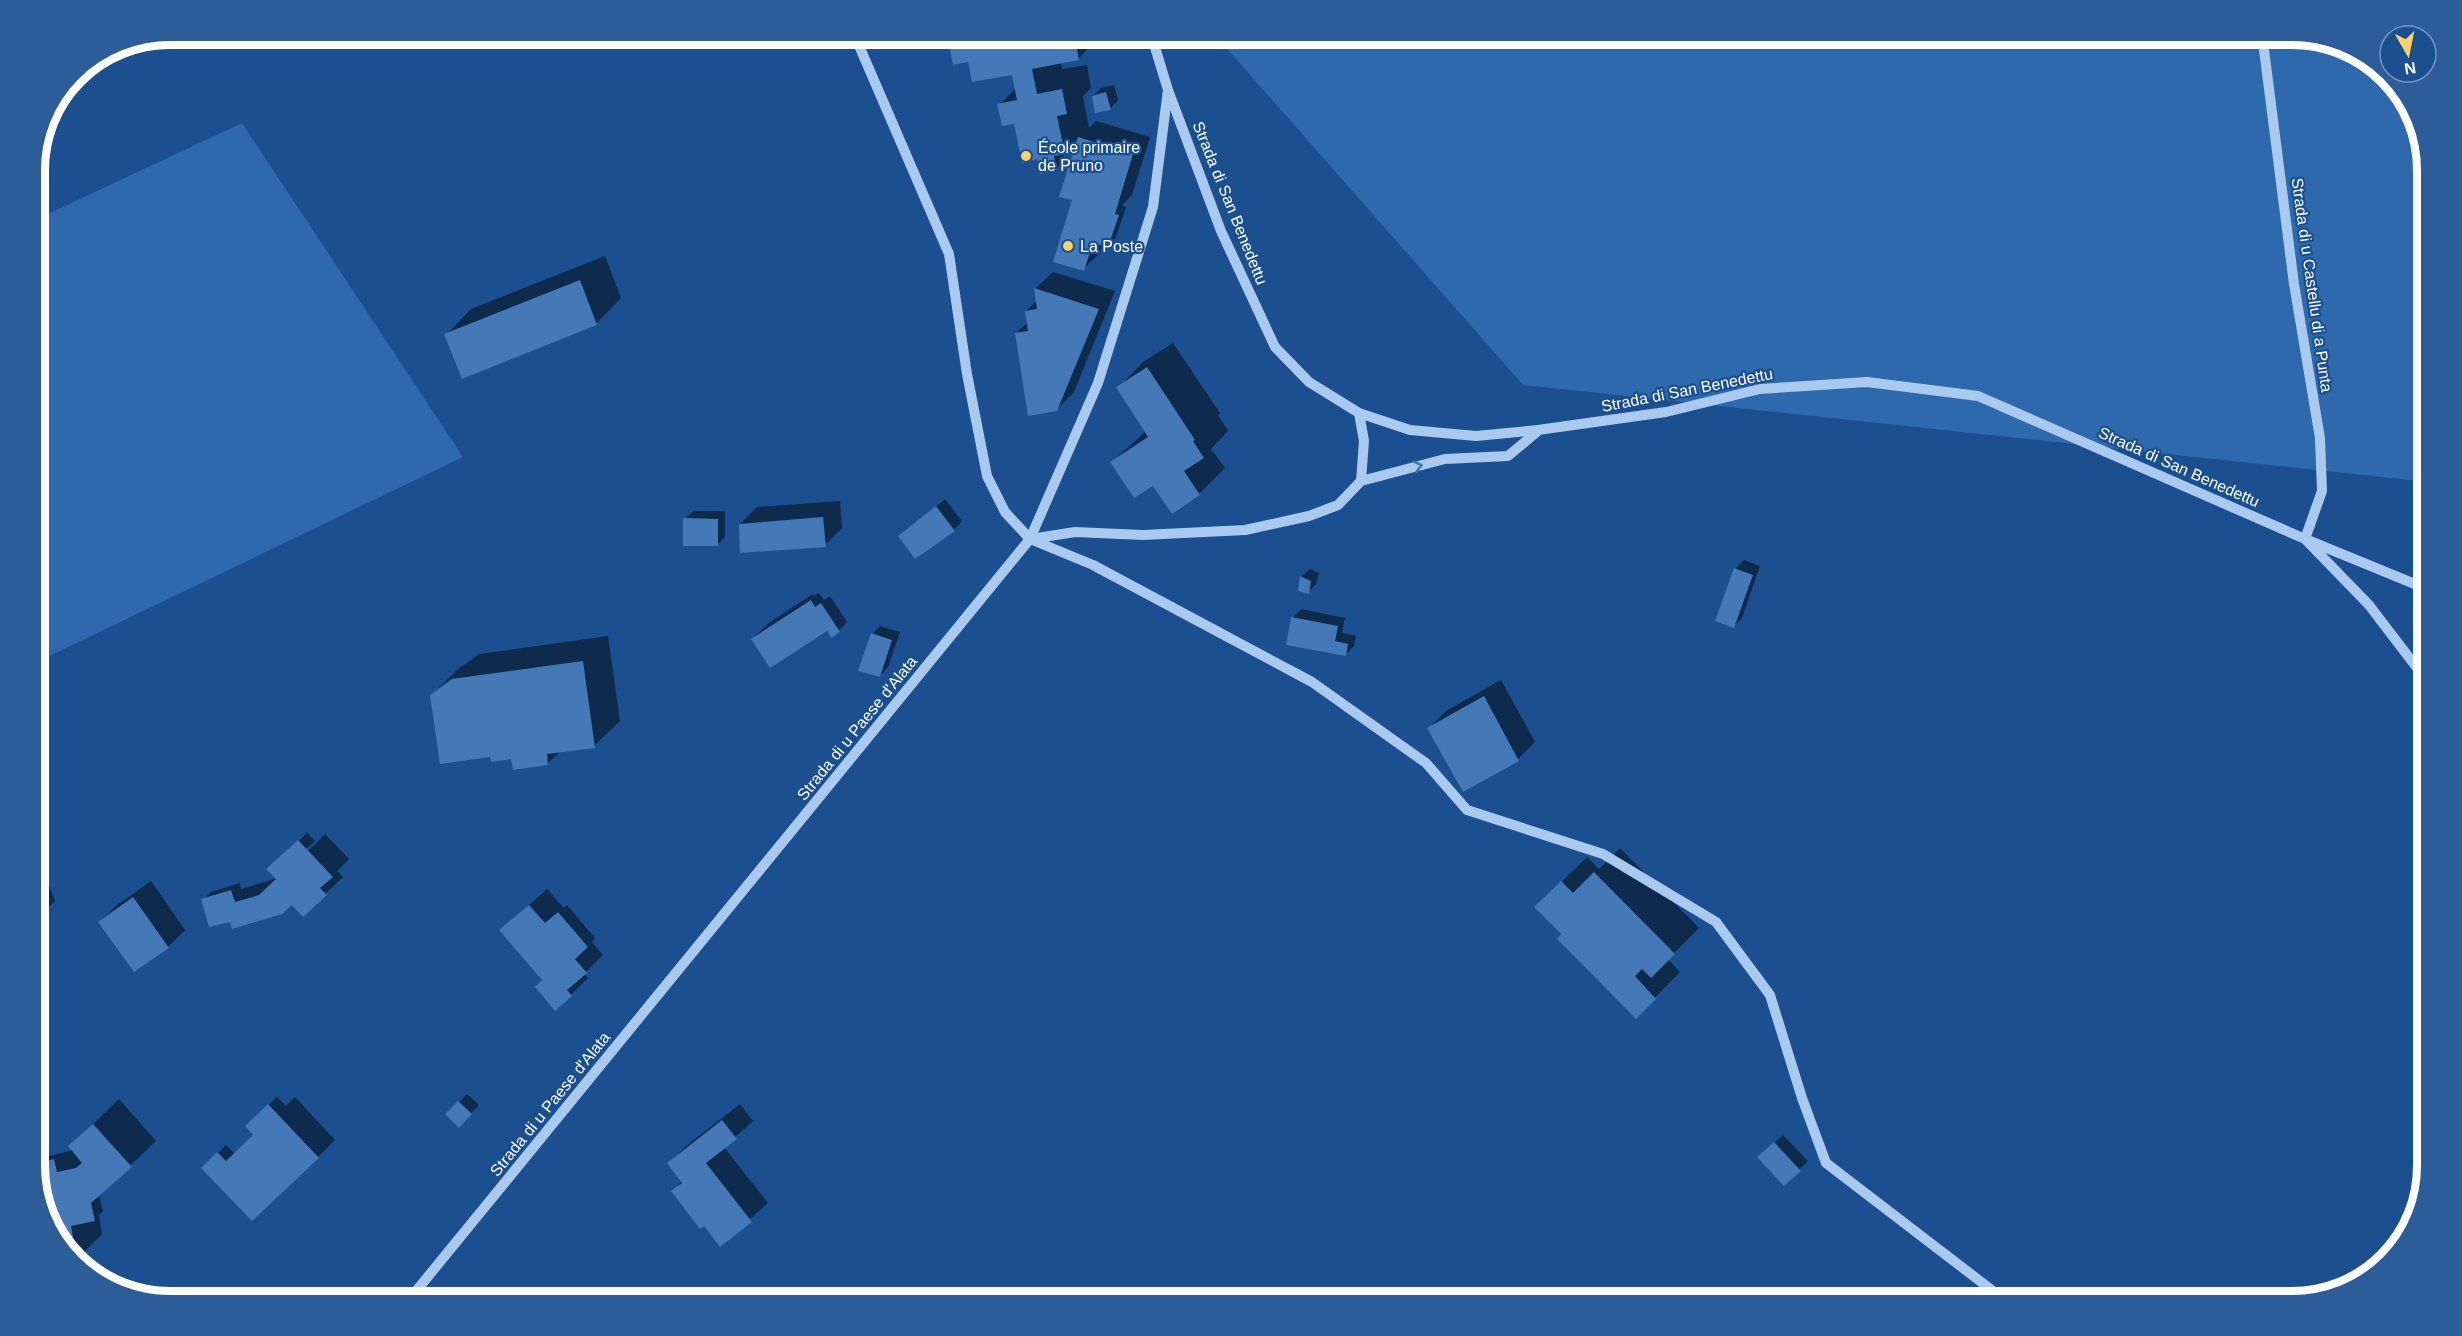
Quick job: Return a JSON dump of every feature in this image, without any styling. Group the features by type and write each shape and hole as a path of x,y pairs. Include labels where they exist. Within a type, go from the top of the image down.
{"street":[{"path":"859,45 949,255 967,374 987,476 1005,512 1030,539 1104,571 1311,682 1426,763 1467,810 1603,854 1716,922 1770,995 1802,1098 1826,1163 1992,1291"},
{"name":"Strada di San Benedettu","path":"1154,45 1168,90 1221,231 1275,347 1309,382 1359,413 1410,430 1476,436 1538,430 1666,412 1760,389 1867,382 1978,396 2305,539 2417,585"},
{"name":"Strada di u Castellu di a Punta","path":"2263,45 2294,284 2320,438 2322,491 2305,539"},
{"name":"Strada di u Paese d'Alata","path":"417,1291 1030,539 1098,382 1153,207 1168,90"},
{"path":"1359,413 1365,441 1361,481"},
{"path":"1030,539 1075,532 1143,535 1245,530 1309,516 1338,505 1361,481 1445,459 1508,456 1538,430"},
{"path":"2305,539 2369,605 2417,668"}],"shaded area":[{"path":"1224,45 2292,45 2325,49 2362,66 2378,79 2378,84 2386,87 2404,114 2412,137 2417,481 1523,385"},
{"path":"242,123 463,457 45,658 45,215"}],"building":[{"path":"949,45 1076,45 1079,60 1032,69 1037,94 1062,89 1067,114 1057,116 1065,154 1054,156 1057,171 1040,174 1037,159 1022,163 1014,124 1002,126 997,104 1017,100 1012,75 972,82 968,62 953,65"},
{"path":"1106,92 1111,110 1095,113 1092,96"},
{"path":"1078,137 1133,154 1115,214 1119,215 1108,247 1093,243 1084,271 1053,262 1072,200 1059,197"},
{"path":"580,280 597,325 462,379 444,334"},
{"path":"1034,288 1099,309 1057,411 1028,416 1015,333 1028,331 1025,311 1037,309"},
{"path":"1147,367 1195,440 1193,441 1204,458 1184,471 1200,495 1172,514 1153,486 1134,498 1110,462 1148,437 1116,387"},
{"path":"936,506 955,531 915,559 898,536"},
{"path":"823,517 826,547 740,553 739,524"},
{"path":"683,518 718,519 718,546 683,546"},
{"path":"1734,568 1753,575 1734,628 1715,621"},
{"path":"1300,576 1311,581 1309,594 1298,591"},
{"path":"811,600 815,607 821,603 840,632 831,638 827,631 770,668 751,639"},
{"path":"1291,617 1338,626 1335,641 1348,644 1346,656 1286,645"},
{"path":"871,633 892,640 880,677 858,671"},
{"path":"583,661 595,748 547,754 548,765 513,770 511,759 491,762 490,757 440,764 430,695 452,679"},
{"path":"1484,696 1519,761 1463,792 1427,728"},
{"path":"298,840 333,877 320,888 327,895 303,917 292,905 282,914 232,929 230,922 209,927 201,899 231,890 235,902 259,895 276,879 266,869"},
{"path":"1594,872 1675,954 1651,978 1642,969 1635,976 1656,999 1636,1019 1557,939 1561,934 1534,907 1561,881 1573,893"},
{"path":"133,897 169,948 134,972 98,922"},
{"path":"529,905 545,923 558,912 588,947 575,959 587,973 567,990 572,996 555,1011 535,987 542,980 499,930"},
{"path":"458,1101 472,1114 459,1128 445,1114"},
{"path":"268,1104 319,1158 252,1221 201,1168 217,1152 226,1161 253,1135 245,1126"},
{"path":"722,1120 737,1139 706,1163 752,1222 720,1247 704,1226 700,1229 671,1191 682,1183 667,1163"},
{"path":"93,1124 132,1167 91,1203 95,1221 71,1226 75,1248 58,1222 47,1191 45,1175 45,1161 54,1159 57,1172 76,1168 82,1163 68,1146"},
{"path":"1774,1142 1801,1171 1784,1186 1757,1157"}],"place":[{"name":"École primaire de Pruno","path":"1026,156"},
{"name":"La Poste","path":"1068,246"}]}
